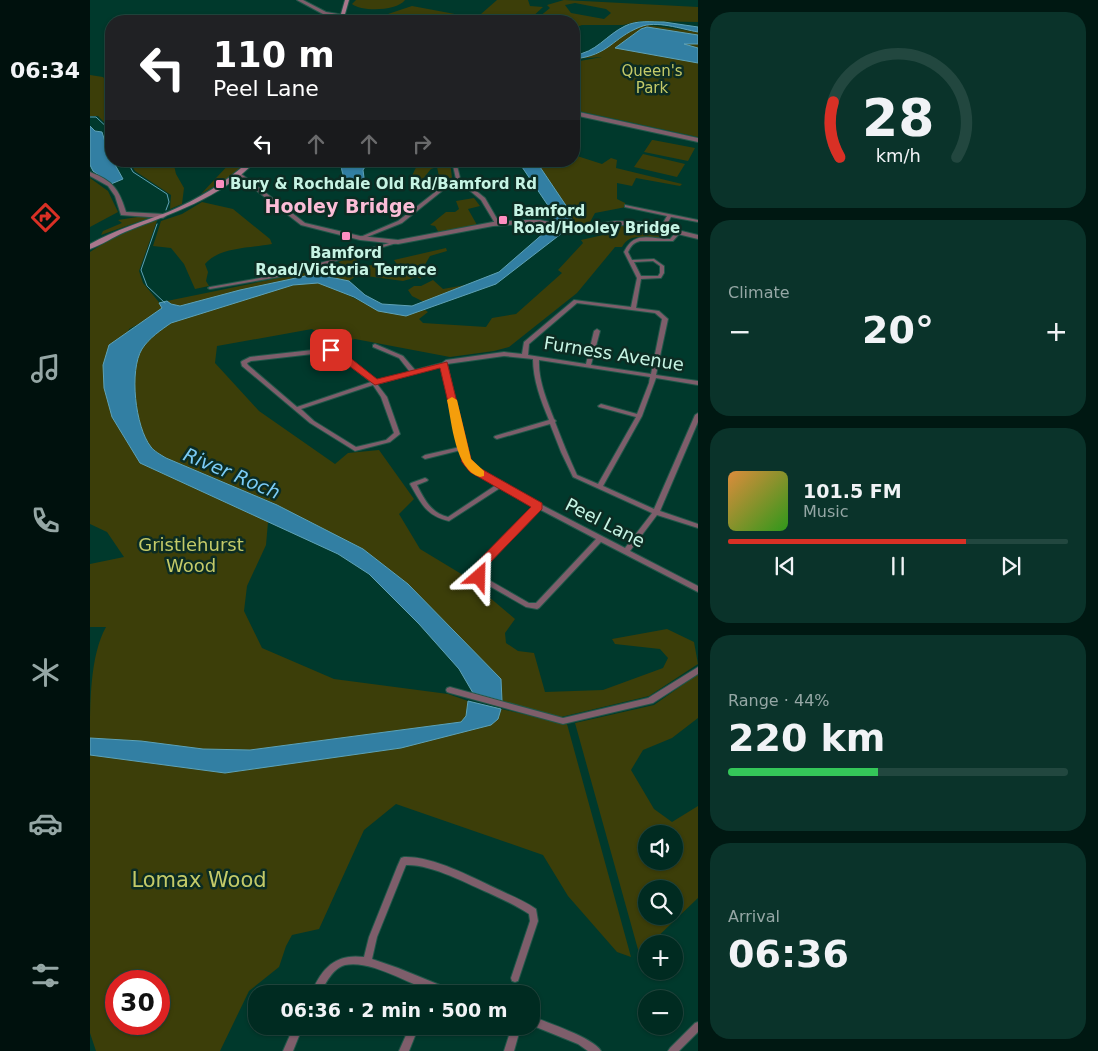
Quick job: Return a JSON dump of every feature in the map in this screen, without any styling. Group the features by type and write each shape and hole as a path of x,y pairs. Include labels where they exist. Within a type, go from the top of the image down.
{"main road":[{"path":"342,13 347,0"},
{"path":"90,247 111,235 184,208 236,176 246,167"}],"street":[{"path":"299,0 324,13 332,15 342,13"},
{"path":"324,13 342,13"},
{"path":"580,114 698,140"},
{"path":"455,167 458,178 483,199 498,224"},
{"path":"90,174 110,185 118,196 123,214 164,216"},
{"path":"236,176 248,182 307,226 360,238 398,242"},
{"path":"360,238 400,222 445,187"},
{"path":"627,206 698,221"},
{"path":"662,228 670,215"},
{"path":"210,288 283,275 398,242 498,224 526,222 570,228 616,223 645,224 678,234 698,237"},
{"path":"633,308 639,278 626,252 631,243 650,238 671,240 678,234"},
{"path":"631,261 654,260 662,266 662,273 659,277 639,278"},
{"path":"296,409 374,382 444,364 448,360 504,354 524,356 526,344 576,301 657,312 665,319 655,376 639,416 599,488"},
{"path":"588,366 597,331"},
{"path":"375,346 401,357 413,372"},
{"path":"327,350 340,355 374,382 384,398 398,432 396,436 388,441 359,449 350,448 296,409 245,366 244,362 250,359 327,350"},
{"name":"Furness Avenue","path":"524,356 698,382"},
{"path":"536,358 535,368 553,421 575,476 656,512 698,526"},
{"name":"Peel Lane","path":"444,364 466,460 474,470 538,506 698,589"},
{"path":"601,406 639,416"},
{"path":"627,551 656,512 698,416"},
{"path":"497,437 553,421"},
{"path":"425,457 463,448"},
{"path":"425,480 413,484 428,510 438,516 449,519 500,485"},
{"path":"538,506 477,569 479,577 528,605 537,606 601,538"},
{"path":"450,690 563,721 650,701 698,670"},
{"path":"367,961 373,937 401,867 404,862 414,860 438,867 530,909 534,921 515,978"},
{"path":"319,985 323,976 344,961 367,961 417,985"},
{"path":"540,1024 581,1041 596,1051"},
{"path":"673,1051 698,1026"},
{"path":"288,1051 295,1035"},
{"path":"404,1051 411,1035"},
{"path":"509,1051 514,1035"}],"green space":[{"path":"356,0 405,0 395,6 371,9 357,7 352,4"},
{"path":"497,0 528,0 530,6 543,7 534,15 478,15"},
{"path":"564,0 698,7 698,22 640,21 623,25 580,26 580,15 541,15 550,8 547,5","holes":["575,3 606,9 611,13 604,19 571,13 565,5"]},
{"path":"412,6 460,15 347,15 388,14"},
{"name":"Queen's Park","path":"647,25 698,32 698,137 580,111 580,61 602,57 580,58 640,26"},
{"path":"90,75 103,77 105,80 105,123 98,116 90,116"},
{"path":"652,140 695,148 688,161 644,152"},
{"path":"643,154 685,164 677,177 634,167"},
{"path":"580,157 602,164 611,158 617,160 616,168 682,184 680,186 636,178 632,186 617,183 617,199 625,203 626,207 595,213 589,224 573,226 569,210 540,167 580,167"},
{"path":"133,167 174,167 184,188 182,204 170,209 171,195 135,171"},
{"path":"226,167 241,167 227,179 201,194"},
{"path":"416,167 437,167 431,169 422,180 411,178"},
{"path":"437,167 451,167 452,178 456,184 453,186 440,181"},
{"path":"90,178 108,191 118,212 90,227"},
{"path":"474,198 480,206 468,209 477,225 439,233 435,226 430,225 446,212 455,212 459,209 456,201"},
{"path":"202,202 233,209 270,239 272,244 227,251 211,258 205,264 208,272 206,281 209,286 195,289 184,264 171,248 153,246 161,221 182,214"},
{"path":"150,215 152,217 101,235 103,231 122,223 118,220"},
{"name":"Gristlehurst Wood","path":"158,218 139,271 143,283 163,307 148,319 129,329 112,417 140,463 268,522 266,545 247,586 244,611 262,648 334,679 448,694 468,701 466,716 461,722 250,750 203,749 141,741 90,738 94,665 106,627 90,627 90,564 124,557 107,532 90,524 90,252 110,239"},
{"path":"624,225 652,229 670,236 658,239 632,238 622,247 615,247 577,293 509,347 450,357 355,339 335,344 312,329 217,346 215,363 259,411 335,464 348,453 379,450 414,499 399,514 420,549 463,575 515,619 505,633 506,643 518,651 534,653 545,692 603,690 663,668 668,658 660,649 615,644 612,639 667,629 694,642 698,664 649,696 561,717 502,701 501,679 408,584 363,549 277,505 166,458 152,448 145,438 136,399 135,384 138,358 148,341 171,323 268,291 306,283 318,283 388,313 399,314 425,310 428,312 419,319 423,323 486,327 492,318 516,314 562,273 558,270 583,243 581,240 603,235 597,228"},
{"path":"446,248 447,251 430,256 423,268 421,279 417,277 403,281 359,275 338,262 354,257 362,267 382,263 386,269 398,266 394,260"},
{"path":"332,267 356,276 349,281 325,276 179,306 167,301"},
{"path":"433,280 443,289 471,284 424,302 412,296 408,290"},
{"path":"698,674 698,718 672,738 643,750 631,770 654,809 672,822 698,806 698,898 683,912 683,880 638,880 638,925 670,925 659,935 638,935 638,949 575,723 654,705"},
{"name":"Lomax Wood","path":"501,709 567,724 631,957 617,952 568,896 543,855 396,804 364,830 319,929 292,935 279,967 256,985 248,985 248,993 220,1051 96,1051 90,1033 90,755 225,773 401,748 498,719"}],"water":[{"path":"664,22 698,27 698,32 669,26 646,25 631,31 596,54 580,58 580,54 589,51 618,30 630,24"},
{"path":"647,27 698,35 698,44 684,44 698,48 698,63 615,48 641,29"},
{"path":"90,126 95,131 102,132 105,142 105,167 116,167 123,179 111,184 93,171 90,165"},
{"path":"342,167 365,167 363,170 365,185 361,188 352,186 345,180"},
{"path":"522,167 540,167 569,210 573,226 556,223 549,207"},
{"path":"552,226 566,230 496,284 406,316 378,311 354,297 318,283 293,285 171,323 155,334 142,349 136,370 135,384 138,413 145,438 154,450 166,458 277,505 363,549 408,584 501,679 502,701 473,693 459,669 419,624 369,574 338,554 140,463 112,417 104,388 103,365 109,345 162,308 159,303 167,301 180,306 240,290 310,275 349,281 365,295 382,304 412,306 499,272"},
{"path":"468,701 501,709 498,719 491,725 401,748 225,773 90,755 90,738 141,741 203,749 250,750 461,722 466,716"}],"waterway":[{"path":"90,117 96,117 105,125"},
{"path":"130,167 133,172 167,194 169,202 166,210"},
{"path":"157,224 141,270 147,286 165,303"}],"slow traffic":[{"path":"452,400 466,460 480,474"}],"place":[{"name":"Bury & Rochdale Old Rd/Bamford Rd","path":"220,184"},
{"name":"Bamford Road/Hooley Bridge","path":"503,220"},
{"name":"Bamford Road/Victoria Terrace","path":"346,236"}],"district":[{"name":"Hooley Bridge","path":"340,206"}],"route":[{"path":"331,350 375,382 444,364 466,460 474,470 538,506 477,569 479,577"}],"water label":[{"name":"River Roch","path":"232,473"}]}
